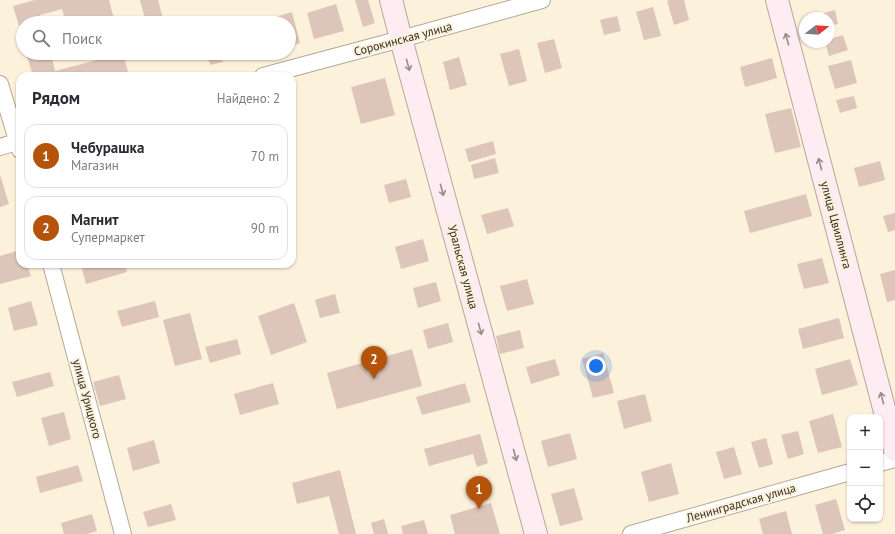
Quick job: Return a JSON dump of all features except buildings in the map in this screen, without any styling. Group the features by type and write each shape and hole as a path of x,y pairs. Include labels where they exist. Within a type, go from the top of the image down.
{"street":[{"name":"Уральская улица","path":"391,0 536,534"},
{"name":"Сорокинская улица","path":"279,72 542,0"},
{"name":"улица Цвиллинга","path":"777,0 895,450"},
{"path":"0,84 16,135"},
{"path":"0,147 16,144"},
{"name":"улица Урицкого","path":"51,268 123,534"},
{"path":"883,462 895,459"},
{"name":"Ленинградская улица","path":"632,534 847,473"}],"place":[{"name":"Магнит","path":"374,379"},
{"name":"Чебурашка","path":"479,509"}]}
